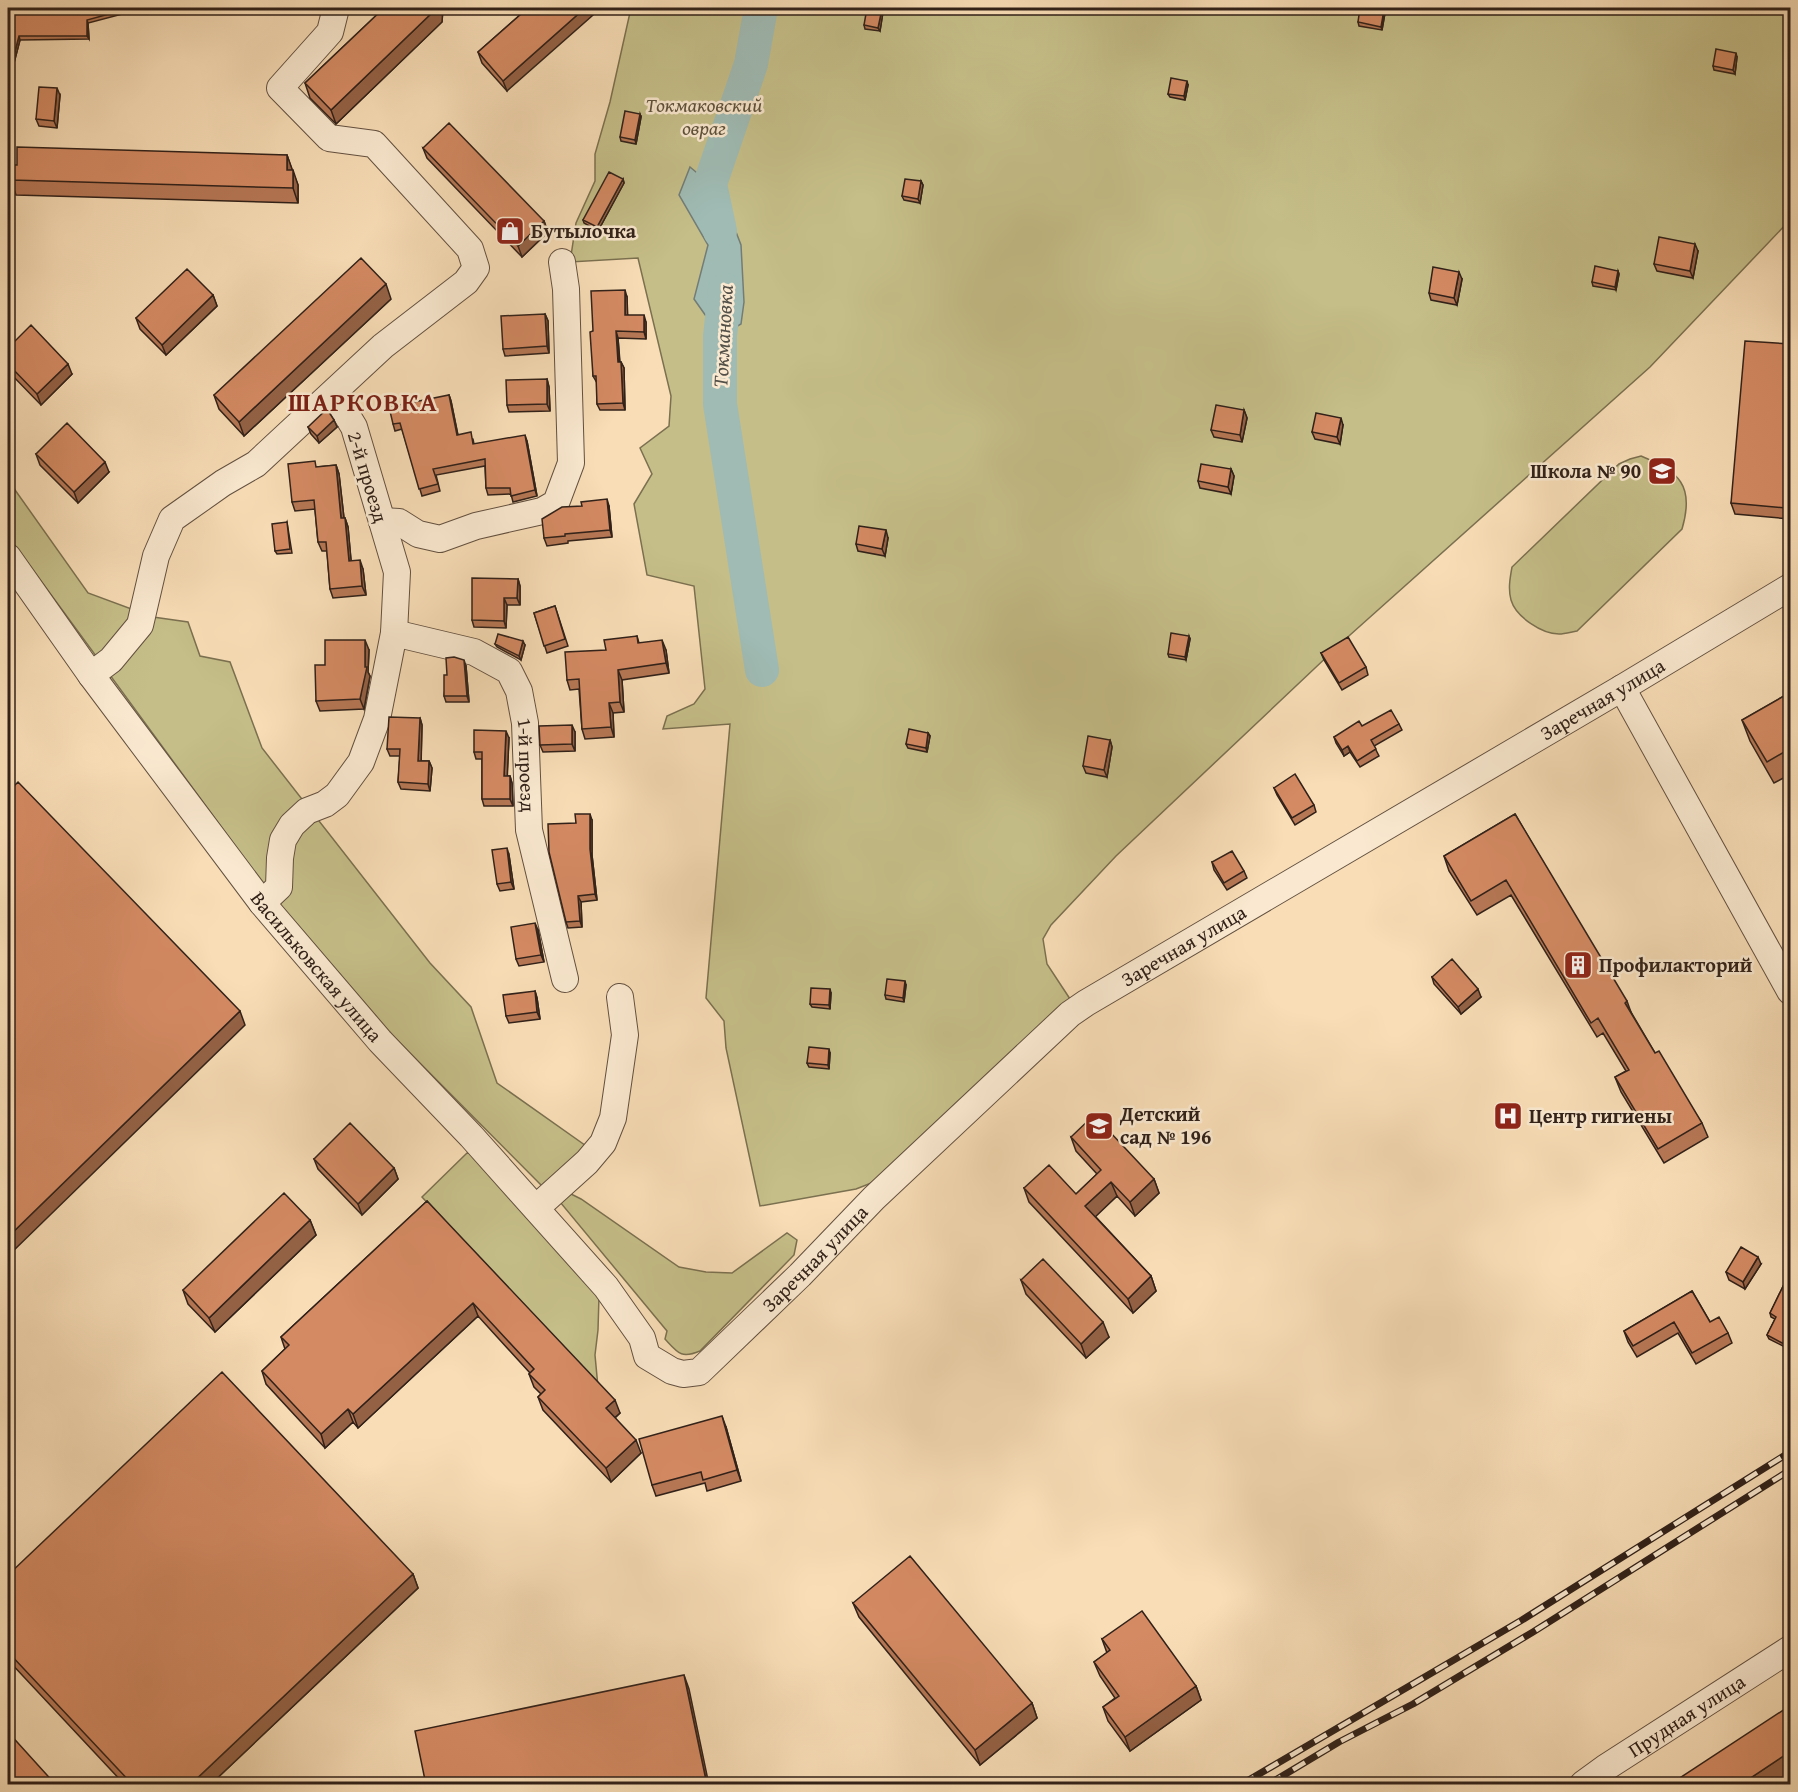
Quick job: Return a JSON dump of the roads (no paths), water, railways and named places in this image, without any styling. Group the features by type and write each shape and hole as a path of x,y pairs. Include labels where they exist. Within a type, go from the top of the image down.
{"street":[{"path":"91,675 111,660 140,626 156,556 171,519 223,483 256,464 383,346 466,282 476,268 470,249 374,144 329,138 280,88 330,32 336,8"},
{"path":"382,521 399,522 418,534 440,539 476,526 542,511 556,503 571,463 566,289 562,262"},
{"name":"2-й проезд","path":"262,903 279,887 283,840 292,825 307,811 325,804 337,795 361,762 377,718 394,633 397,572 354,427 333,394"},
{"name":"Васильковская улица","path":"8,557 91,675 262,903 380,1041 536,1208 606,1287 642,1338 647,1356"},
{"name":"Заречная улица","path":"647,1356 672,1371 683,1374 699,1372 800,1275 874,1198 1070,1014 1086,1003 1791,587"},
{"name":"1-й проезд","path":"394,633 474,652 509,671 519,691 525,723 529,830 565,979"},
{"path":"1622,688 1791,991"},
{"path":"536,1208 587,1162 603,1143 613,1118 625,1035 620,997"},
{"name":"Прудная улица","path":"1583,1785 1605,1768 1791,1649"}],"water":[{"path":"690,167 721,193 741,245 744,302 741,324 720,336 694,299 708,245 679,195"}],"waterway":[{"name":"Токмановка","path":"720,231 710,184 751,64 761,8"},
{"name":"Токмановка","path":"725,290 720,336 720,404 762,670"}],"railway":[{"path":"1242,1784 1522,1620 1790,1452"},
{"path":"1269,1784 1339,1742 1413,1704 1533,1632 1790,1470"}],"place":[{"name":"Бутылочка","path":"510,231"},
{"name":"Школа № 90","path":"1662,471"},
{"name":"Профилакторий","path":"1578,965"},
{"name":"Центр гигиены","path":"1508,1116"},
{"name":"Детский сад № 196","path":"1099,1126"}],"district":[{"name":"ШАРКОВКА","path":"363,402"}],"park label":[{"name":"Токмаковский овраг","path":"704,116"}]}
